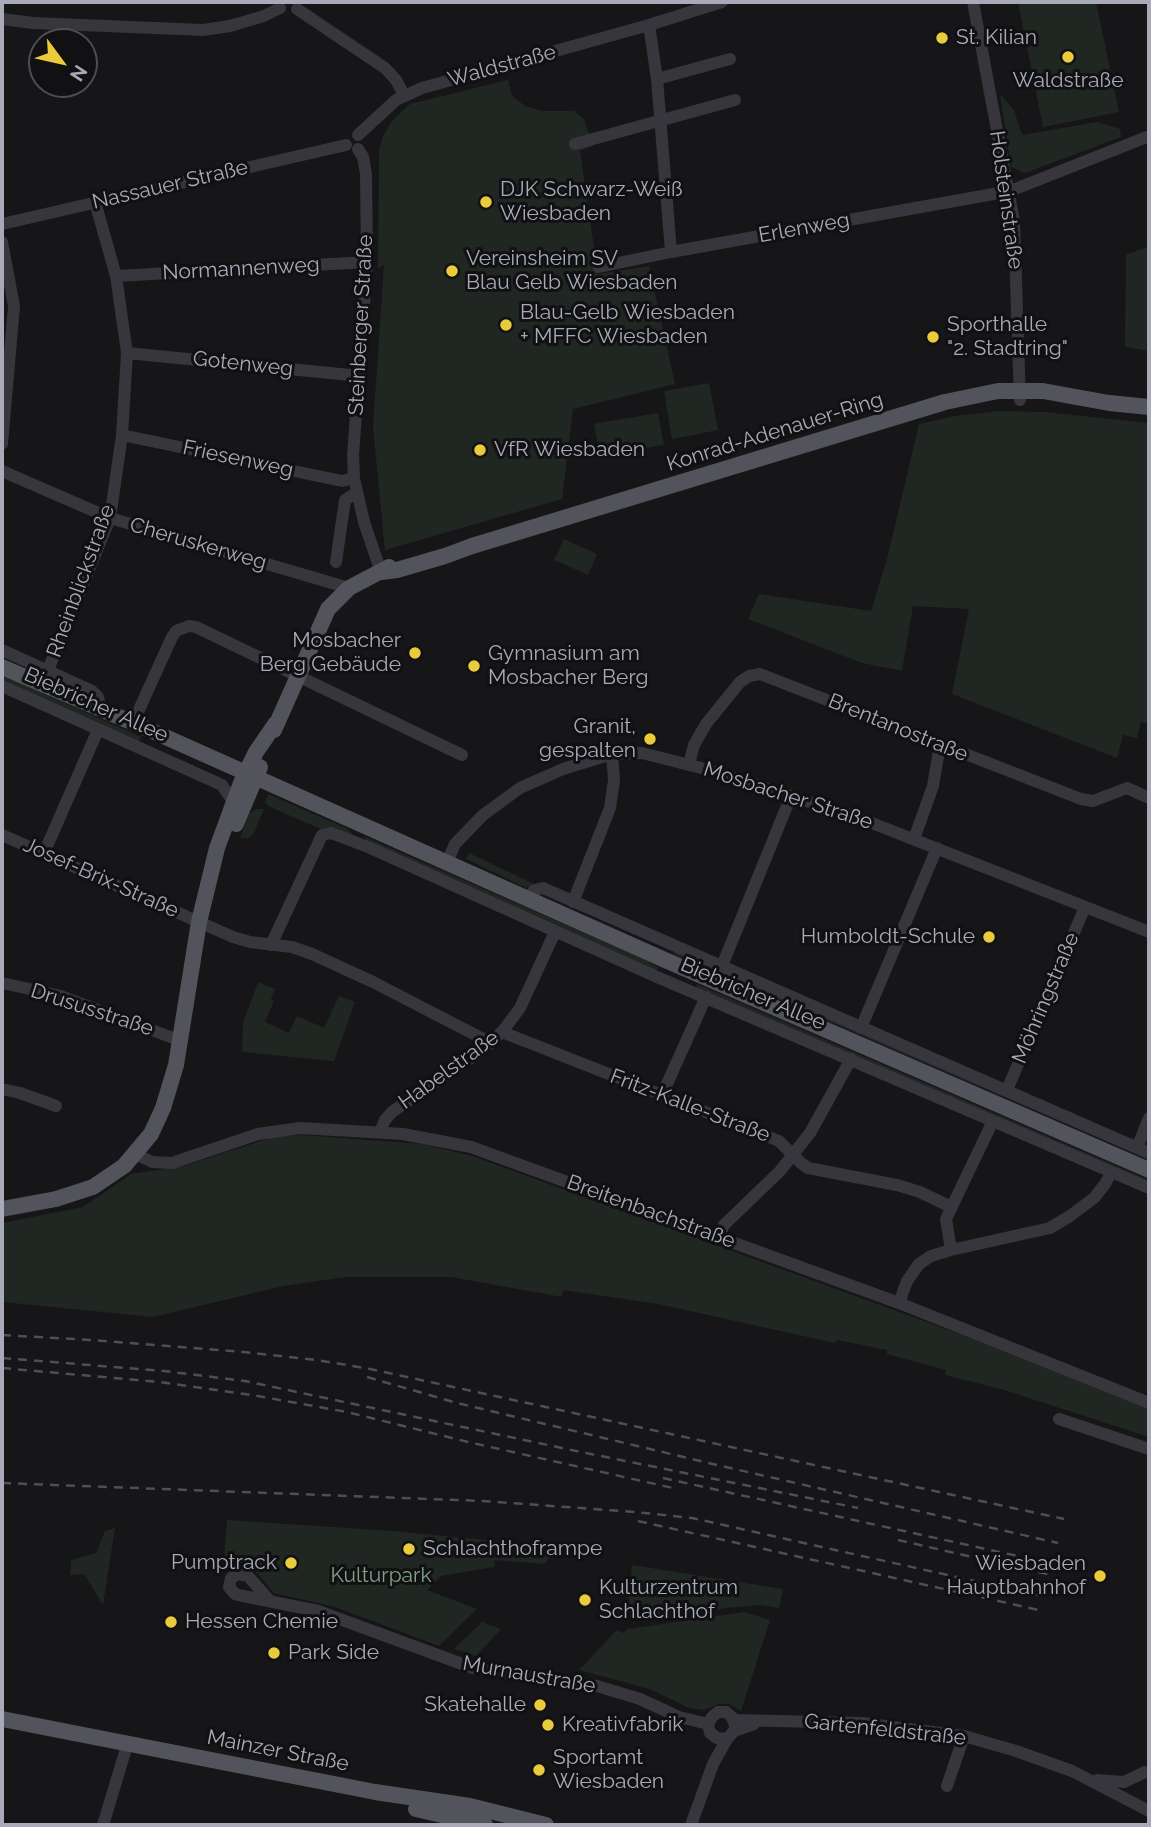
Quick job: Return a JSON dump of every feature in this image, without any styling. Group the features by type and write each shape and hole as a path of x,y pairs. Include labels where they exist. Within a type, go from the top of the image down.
{"main road":[{"name":"Konrad-Adenauer-Ring","path":"251,775 331,606 349,588 399,562 457,547 472,546 625,501 929,405 998,391 1020,395 1064,393 1109,403 1149,407"},
{"name":"Biebricher Allee","path":"2,667 1149,1170"},
{"path":"2,1209 56,1199 93,1187 114,1174 136,1154 151,1134 163,1108 181,1041 201,915 214,860 233,803 251,775"},
{"path":"201,915 251,775"},
{"name":"Mainzer Straße","path":"2,1719 427,1801 482,1821"},
{"name":"Mainzer Straße","path":"2,1729 482,1821 546,1825"}],"street":[{"name":"Waldstraße","path":"351,149 349,136 364,128 404,95 649,26 681,8 722,2"},
{"name":"Holsteinstraße","path":"972,2 1010,191 1017,273 1020,395"},
{"path":"2,19 33,23 203,30 230,26 264,16 279,5 288,12 298,5 385,68 404,95"},
{"path":"649,26 657,79 671,252"},
{"path":"657,79 730,60"},
{"path":"575,144 735,100"},
{"name":"Erlenweg","path":"599,267 1010,191 1149,136"},
{"name":"Nassauer Straße","path":"2,224 351,149"},
{"name":"Steinberger Straße","path":"351,149 366,174 367,262 353,455 354,478 356,493 381,572"},
{"name":"Rheinblickstraße","path":"48,670 110,517 122,435 127,353 116,276 95,202"},
{"path":"2,242 14,306 7,350 2,444"},
{"name":"Normannenweg","path":"116,276 367,262"},
{"name":"Gotenweg","path":"127,353 360,376"},
{"name":"Friesenweg","path":"122,435 342,481 354,478"},
{"name":"Cheruskerweg","path":"2,471 110,517 349,588"},
{"path":"336,562 345,500 356,493"},
{"path":"318,579 331,606"},
{"path":"133,723 172,637 182,627 197,627 462,755"},
{"name":"Biebricher Allee","path":"2,650 96,694 101,710"},
{"name":"Brentanostraße","path":"689,764 694,744 706,724 740,682 754,674 1085,800 1093,801 1127,788 1149,798"},
{"name":"Biebricher Allee","path":"2,687 222,785 233,803"},
{"path":"44,853 98,730"},
{"path":"914,839 933,786 940,745"},
{"name":"Biebricher Allee","path":"173,762 202,753"},
{"name":"Mosbacher Straße","path":"447,862 455,844 483,815 520,788 564,769 612,754 642,753 689,764 855,817 1149,932"},
{"path":"573,902 610,808 614,780 612,754"},
{"path":"722,966 791,796"},
{"path":"355,821 358,835 368,846"},
{"name":"Biebricher Allee","path":"271,945 322,835 331,833 368,846 555,932 1149,1188"},
{"name":"Josef-Brix-Straße","path":"2,835 201,915"},
{"path":"861,1028 937,848"},
{"name":"Biebricher Allee","path":"528,899 534,890 543,888 1149,1153"},
{"name":"Möhringstraße","path":"1007,1090 1085,907"},
{"path":"201,915 242,940 292,947 312,954 492,1043"},
{"name":"Habelstraße","path":"380,1132 392,1112 492,1043 502,1032 520,1008 555,932"},
{"name":"Drususstraße","path":"2,983 61,996 181,1041"},
{"path":"662,1095 706,997"},
{"name":"Fritz-Kalle-Straße","path":"502,1032 779,1141 808,1168 897,1185 920,1192 951,1207"},
{"path":"719,1236 724,1225 780,1171 819,1119 850,1059"},
{"path":"2,1089 55,1106"},
{"path":"1137,1148 1149,1118"},
{"path":"951,1250 946,1222 993,1121"},
{"name":"Breitenbachstraße","path":"136,1154 152,1162 172,1163 238,1140 289,1128 380,1132 471,1147 899,1303 1149,1403"},
{"path":"899,1303 907,1281 919,1264 932,1256 1050,1228 1094,1198 1111,1173"},
{"path":"1059,1419 1149,1449"},
{"name":"Murnaustraße","path":"270,1601 332,1615 473,1668 597,1686 640,1699 679,1717 708,1724"},
{"name":"Gartenfeldstraße","path":"708,1724 712,1717 726,1712 727,1732 758,1722 824,1721 964,1736 1038,1758 1090,1778 1125,1800 1149,1811"},
{"path":"691,1825 727,1732 709,1730 708,1724"},
{"path":"947,1786 964,1736"},
{"path":"103,1825 125,1752"},
{"name":"Gartenfeldstraße","path":"1090,1778 1124,1782 1147,1769"},
{"name":"Gartenfeldstraße","path":"1125,1800 1147,1769"}],"green space":[{"name":"Waldstraße","path":"1018,2 1096,2 1119,112 1043,127"},
{"path":"508,80 512,96 525,106 542,111 574,111 584,119 593,146 580,151 598,274 649,266 675,384 573,409 562,499 385,550 373,427 384,265 378,268 379,150 392,121 410,104"},
{"path":"1000,94 1014,110 1022,135 1097,122 1120,129 1121,137 1025,173 1011,167"},
{"path":"1149,246 1149,351 1125,347 1126,255"},
{"path":"709,383 718,430 672,439 664,391"},
{"path":"999,411 1045,412 1149,423 1149,724 1141,722 1137,738 1123,735 1117,758 952,694 969,609 913,606 902,671 862,663 748,619 759,594 871,611 887,559 919,424 955,416"},
{"path":"658,413 664,445 600,456 594,424"},
{"path":"564,539 597,554 588,575 554,560"},
{"path":"2,675 141,737 139,742 2,682"},
{"path":"268,794 348,829 356,839 323,830 270,807 265,803"},
{"path":"256,809 264,809 253,835 247,839 240,837 250,813"},
{"path":"363,836 639,957 658,967 656,973 370,844"},
{"path":"469,853 534,884 526,888 466,859"},
{"path":"675,949 1149,1155 1149,1160 673,954"},
{"path":"258,982 275,989 271,999 274,1001 265,1022 289,1033 297,1016 324,1028 339,996 355,1002 334,1061 242,1052 243,1023"},
{"path":"697,984 1149,1180 1149,1187 695,989"},
{"path":"302,1135 423,1144 472,1156 965,1336 1149,1409 1149,1437 1001,1389 945,1375 946,1370 887,1354 887,1350 837,1340 835,1343 658,1304 563,1290 562,1297 451,1277 347,1277 283,1286 153,1317 2,1302 2,1223 83,1207 131,1174 184,1166 276,1136"},
{"name":"Kulturpark","path":"227,1520 392,1531 560,1547 544,1564 495,1560 494,1567 441,1576 427,1590 477,1609 439,1646 335,1607 274,1593 248,1566 223,1569"},
{"path":"115,1528 103,1605 84,1574 70,1575 71,1560 96,1553 105,1531"},
{"path":"632,1565 783,1589 779,1608 760,1605 727,1608 659,1620 628,1605"},
{"path":"744,1612 770,1620 741,1711 729,1704 719,1704 704,1710 689,1708 650,1689 579,1670 617,1630 623,1633 628,1629"},
{"path":"482,1622 501,1629 476,1656 454,1649"}],"railway":[{"path":"2,1335 243,1352 370,1369 1064,1519"},
{"path":"2,1358 164,1371 245,1381 858,1508"},
{"path":"2,1368 159,1382 252,1395 347,1412 673,1488"},
{"path":"367,1377 457,1403 1058,1543"},
{"path":"663,1478 1054,1564"},
{"path":"2,1483 483,1501 692,1518 1046,1597"},
{"path":"638,1521 1043,1611"},
{"path":"898,1540 1051,1575"}],"place":[{"name":"St. Kilian","path":"942,38"},
{"name":"Waldstraße","path":"1068,57"},
{"name":"DJK Schwarz-Weiß Wiesbaden","path":"486,202"},
{"name":"Vereinsheim SV Blau Gelb Wiesbaden","path":"452,271"},
{"name":"Blau-Gelb Wiesbaden + MFFC Wiesbaden","path":"506,325"},
{"name":"Sporthalle \"2. Stadtring\"","path":"933,337"},
{"name":"VfR Wiesbaden","path":"480,450"},
{"name":"Mosbacher Berg Gebäude","path":"415,653"},
{"name":"Gymnasium am Mosbacher Berg","path":"474,666"},
{"name":"Granit, gespalten","path":"650,739"},
{"name":"Humboldt-Schule","path":"989,937"},
{"name":"Schlachthoframpe","path":"409,1549"},
{"name":"Pumptrack","path":"291,1563"},
{"name":"Wiesbaden Hauptbahnhof","path":"1100,1576"},
{"name":"Kulturzentrum Schlachthof","path":"585,1600"},
{"name":"Hessen Chemie","path":"171,1622"},
{"name":"Park Side","path":"274,1653"},
{"name":"Skatehalle","path":"540,1705"},
{"name":"Kreativfabrik","path":"548,1725"},
{"name":"Sportamt Wiesbaden","path":"539,1770"}]}
